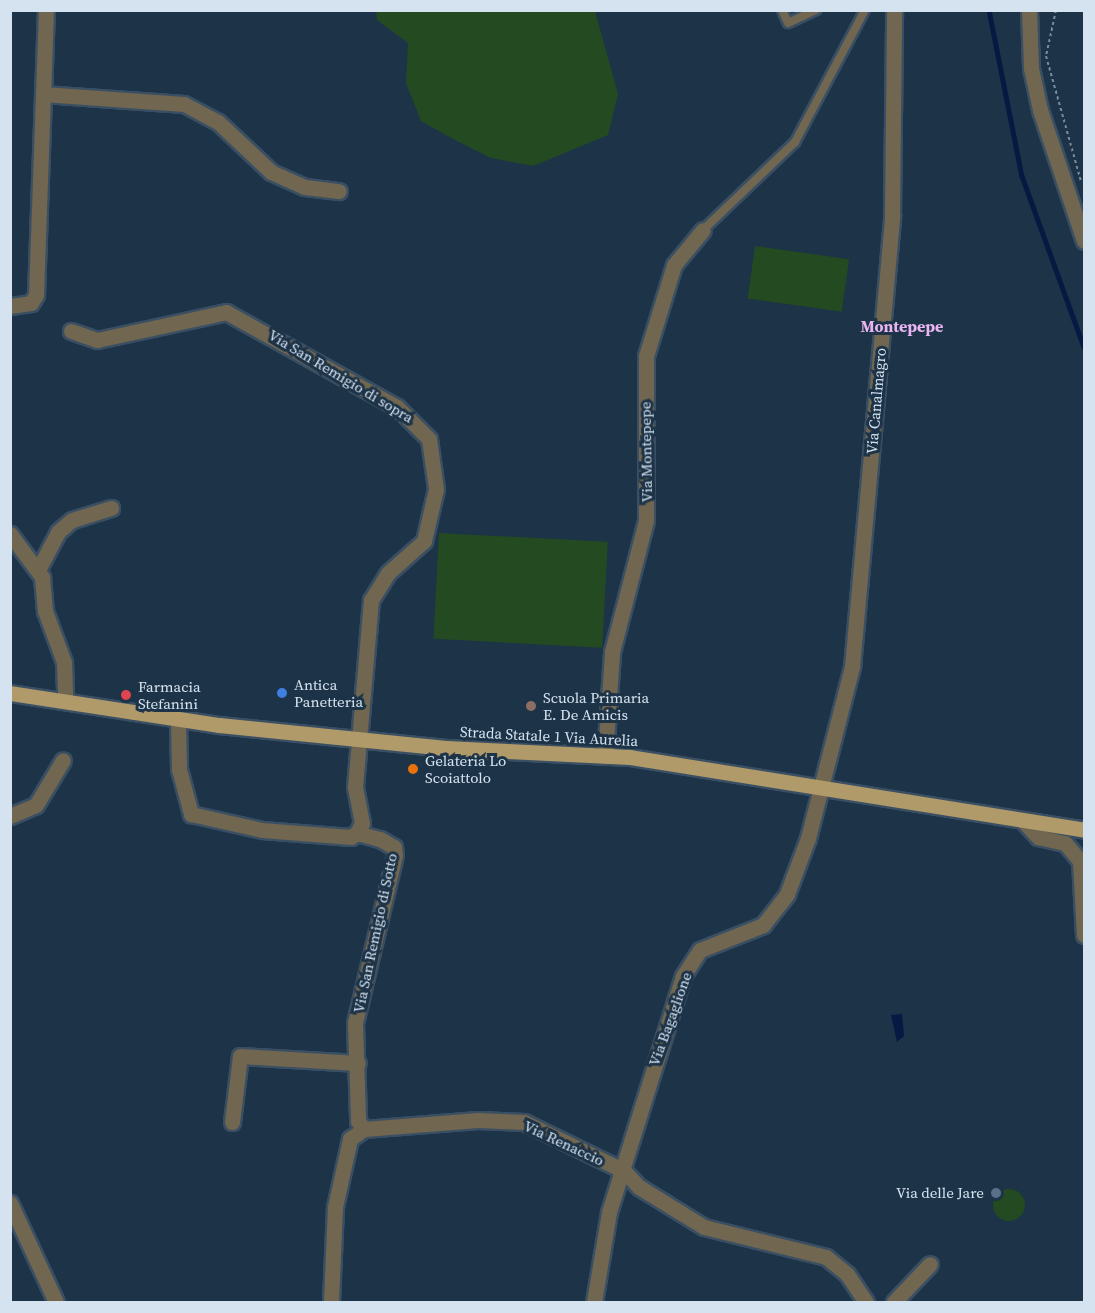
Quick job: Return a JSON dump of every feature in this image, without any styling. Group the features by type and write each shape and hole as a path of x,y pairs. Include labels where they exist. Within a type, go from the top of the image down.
{"main road":[{"name":"Strada Statale 1 Via Aurelia","path":"10,693 65,700 178,721 362,740 604,756 821,787 1084,830"}],"street":[{"path":"10,306 31,303 36,295 46,10"},
{"name":"Via Canalmagro","path":"821,787 852,667 892,215 894,10"},
{"path":"1029,10 1031,68 1040,110 1084,241"},
{"path":"43,94 184,104 218,122 271,172 304,187 339,191"},
{"name":"Via Montepepe","path":"604,756 612,652 646,521 646,356 674,264 703,230"},
{"name":"Via San Remigio di sopra","path":"70,331 97,340 226,312 376,394 421,427 433,453 433,513 424,541 382,580 371,600 362,740"},
{"path":"38,570 58,532 72,520 111,508"},
{"path":"10,534 38,570 45,610 64,662 65,700"},
{"path":"178,721 179,769 191,814 262,830 351,837 357,833 362,823 355,787 362,740"},
{"path":"10,816 36,805 63,760"},
{"name":"Via Bagaglione","path":"594,1302 609,1212 683,976 700,950 763,925 787,894 821,787"},
{"path":"1024,822 1038,837 1065,843 1080,861 1084,935"},
{"name":"Via San Remigio di Sotto","path":"357,833 380,839 394,847 394,855 363,977 355,1023 358,1121 364,1129"},
{"path":"232,1122 240,1056 358,1063"},
{"name":"Via Renaccio","path":"364,1129 524,1122 624,1170 639,1187 704,1227 826,1257 847,1274 866,1302"},
{"path":"331,1302 335,1207 345,1152 364,1129"},
{"path":"10,1203 56,1302"},
{"path":"894,1302 930,1264"}],"lane":[{"path":"782,10 788,23 816,10"},
{"path":"703,230 795,142 866,10"}],"path":[{"path":"1056,10 1046,56 1082,184"}],"green space":[{"path":"376,11 595,11 618,94 608,135 533,166 491,158 455,140 421,121 406,83 408,43 377,20"},
{"path":"755,246 849,259 842,312 748,298"},
{"path":"439,533 608,542 602,648 433,639"},
{"path":"1009,1189 1020,1194 1025,1205 1020,1216 1009,1221 998,1216 993,1205 998,1194"}],"water":[{"path":"902,1014 904,1036 897,1042 891,1015"}],"waterway":[{"path":"989,10 1022,176 1084,347"}],"place":[{"name":"Antica Panetteria","path":"282,693"},
{"name":"Farmacia Stefanini","path":"126,695"},
{"name":"Scuola Primaria E. De Amicis","path":"531,706"},
{"name":"Gelateria Lo Scoiattolo","path":"413,769"},
{"name":"Via delle Jare","path":"996,1193"}],"district":[{"name":"Montepepe","path":"902,326"}]}
